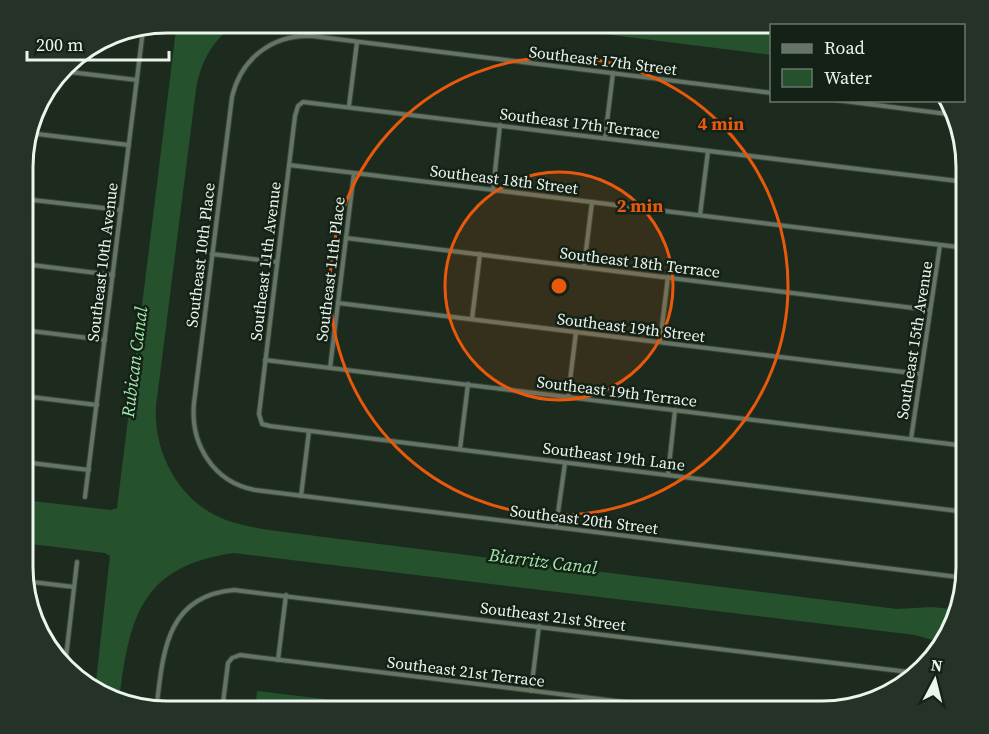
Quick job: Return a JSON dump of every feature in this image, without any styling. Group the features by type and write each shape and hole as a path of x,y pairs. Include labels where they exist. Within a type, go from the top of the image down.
{"street":[{"name":"Southeast 10th Avenue","path":"85,497 142,36"},
{"name":"Southeast 17th Street","path":"256,55 272,44 295,36 770,93"},
{"path":"349,106 357,42"},
{"name":"Southeast 10th Place","path":"209,462 198,441 193,418 232,98 239,76 256,55"},
{"path":"72,72 137,80"},
{"path":"604,138 613,73"},
{"name":"Southeast 17th Terrace","path":"299,104 308,101 956,181"},
{"path":"852,102 945,114"},
{"name":"Southeast 11th Avenue","path":"261,422 259,413 277,262 299,104"},
{"path":"493,190 500,125"},
{"path":"38,134 129,145"},
{"path":"700,215 708,151"},
{"name":"Southeast 18th Street","path":"289,165 956,247"},
{"name":"Southeast 11th Place","path":"330,368 354,173"},
{"path":"33,200 121,210"},
{"path":"584,267 592,202"},
{"name":"Southeast 18th Terrace","path":"346,238 930,310"},
{"name":"Southeast 15th Avenue","path":"911,439 940,245"},
{"path":"212,254 277,262"},
{"path":"472,319 480,254"},
{"path":"33,265 113,275"},
{"path":"660,342 668,277"},
{"name":"Southeast 19th Street","path":"338,303 920,374"},
{"path":"33,331 105,340"},
{"path":"568,397 576,332"},
{"name":"Southeast 19th Terrace","path":"266,360 956,445"},
{"path":"460,449 468,384"},
{"path":"33,397 97,405"},
{"path":"668,475 675,410"},
{"name":"Southeast 19th Lane","path":"261,422 270,426 309,431 956,510"},
{"path":"301,496 309,431"},
{"name":"Southeast 20th Street","path":"209,462 224,477 242,487 301,496 956,576"},
{"path":"33,463 89,470"},
{"path":"556,527 565,463"},
{"path":"66,652 77,562"},
{"path":"34,582 74,587"},
{"name":"Southeast 21st Street","path":"157,701 165,643 176,622 190,607 206,597 230,591 286,595 905,672"},
{"path":"278,660 286,595"},
{"path":"531,691 539,626"},
{"name":"Southeast 21st Terrace","path":"223,701 228,665 232,658 240,655 614,701"}],"water":[{"path":"176,33 224,33 216,41 207,56 196,89 156,406 156,424 165,458 183,489 195,502 226,520 284,532 897,609 932,607 949,609 934,640 915,635 234,553 202,560 177,570 159,584 145,602 135,622 128,646 120,692 96,680 110,556 105,553 33,544 33,501 111,510 117,508"},
{"path":"596,33 770,33 770,55"},
{"path":"257,691 341,701 256,701"}],"water label":[{"name":"Rubican Canal","path":"134,362"},
{"name":"Biarritz Canal","path":"543,561"}]}
